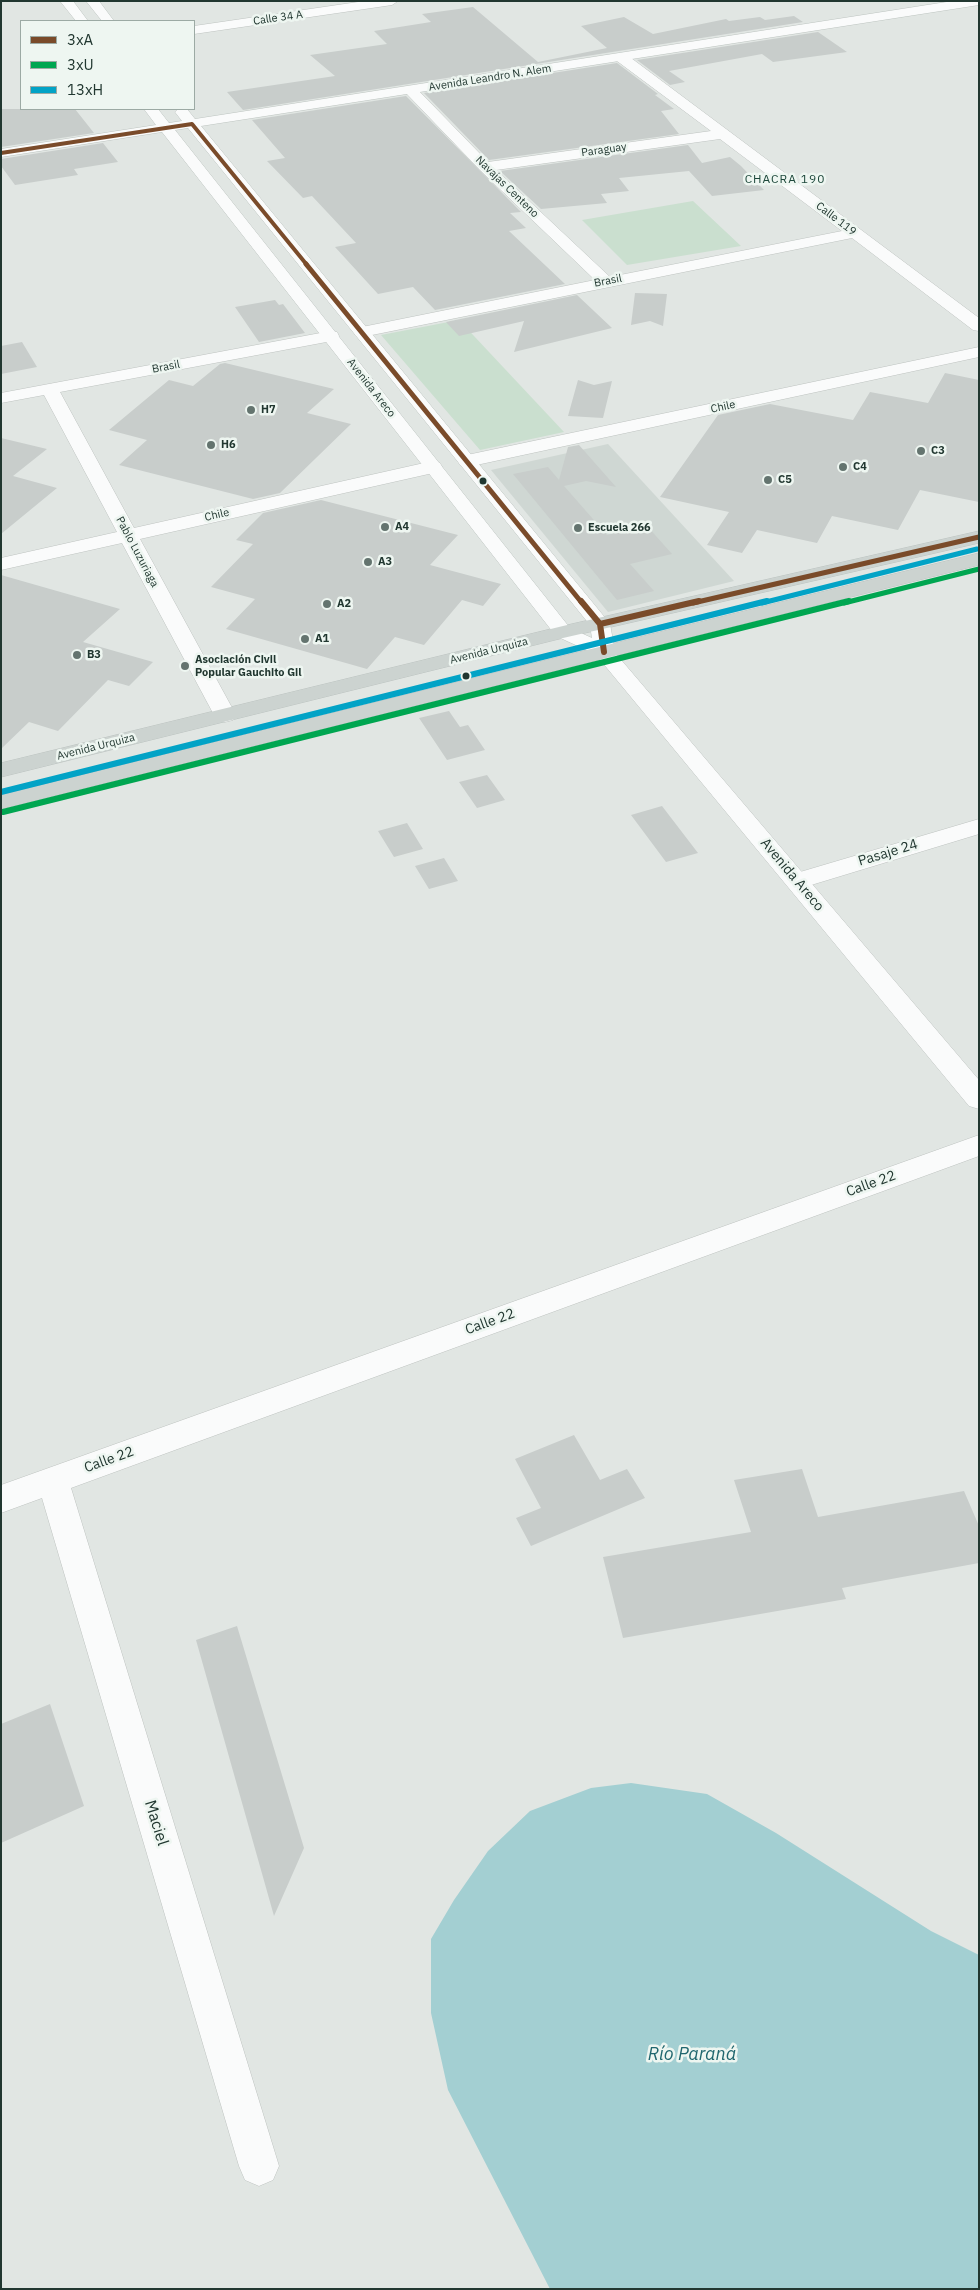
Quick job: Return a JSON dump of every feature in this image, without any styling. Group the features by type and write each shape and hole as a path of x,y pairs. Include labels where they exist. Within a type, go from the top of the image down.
{"main road":[{"name":"Avenida Urquiza","path":"1,770 564,632 979,537"},
{"path":"1,802 979,559"}],"street":[{"path":"66,1 81,20"},
{"path":"92,1 107,20"},
{"name":"Calle 34 A","path":"195,30 392,1"},
{"name":"Avenida Leandro N. Alem","path":"1,152 410,91 979,1"},
{"name":"Calle 119","path":"622,58 979,326"},
{"name":"Navajas Centeno","path":"410,91 484,166 606,282"},
{"name":"Avenida Areco","path":"152,110 564,632 604,652 979,1099"},
{"path":"180,110 600,624 604,652"},
{"name":"Paraguay","path":"484,166 723,134"},
{"name":"Brasil","path":"362,332 855,233"},
{"name":"Brasil","path":"1,398 331,336"},
{"name":"Chile","path":"467,461 979,352"},
{"name":"Pablo Luzuriaga","path":"48,389 225,715"},
{"name":"Chile","path":"1,564 433,467"},
{"name":"Pasaje 24","path":"798,881 979,826"},
{"name":"Calle 22","path":"1,1499 979,1145"},
{"name":"Maciel","path":"53,1480 259,2166"}],"shaded area":[{"path":"608,444 734,581 608,612 491,470"}],"green space":[{"path":"693,201 741,246 627,265 582,220"},
{"path":"459,320 564,432 480,450 381,335"}],"water":[{"name":"Río Paraná","path":"631,1783 707,1794 776,1833 931,1931 979,1955 979,2289 550,2289 448,2090 431,2013 431,1939 454,1900 488,1851 530,1811 591,1788"}],"building":[{"path":"473,7 538,62 607,48 581,26 624,17 653,34 726,19 729,21 760,17 765,20 794,16 803,22 243,110 227,92 335,76 310,55 387,44 374,31 431,22 422,14"},
{"path":"818,32 847,52 773,62 762,54 669,71 685,82 670,85 637,60"},
{"path":"617,63 658,94 655,95 674,109 661,111 679,134 489,160 424,93"},
{"path":"406,96 521,212 510,213 526,228 509,231 565,284 435,310 413,287 378,294 335,247 356,243 312,196 303,198 267,161 285,158 252,120"},
{"path":"1,109 76,110 94,133 1,147"},
{"path":"103,143 118,162 74,169 78,175 15,185 1,166 1,159"},
{"path":"688,145 702,163 730,157 764,190 712,196 689,171 619,178 629,191 601,194 607,203 541,209 500,171"},
{"path":"635,293 667,294 663,326 650,321 631,325"},
{"path":"577,295 612,328 514,352 524,321 459,336 446,322"},
{"path":"275,300 279,305 283,304 305,333 259,342 235,307"},
{"path":"22,342 37,367 1,374 1,346"},
{"path":"225,363 334,389 307,413 351,424 280,493 253,499 119,465 147,440 109,430 169,380 193,386 220,364"},
{"path":"945,373 979,380 979,502 920,490 898,530 832,516 817,543 757,530 742,553 707,545 729,512 660,497 718,415 770,404 853,420 870,392 928,403"},
{"path":"578,380 594,385 612,381 603,418 568,416"},
{"path":"1,438 47,449 13,476 57,488 1,534"},
{"path":"579,445 616,487 586,481 564,486 607,535 647,526 672,554 630,564 654,591 617,600 513,474 548,467 559,480 568,447"},
{"path":"321,500 458,535 430,565 501,584 483,606 462,600 424,645 395,637 367,669 226,629 255,599 211,587 253,544 236,540 263,513"},
{"path":"1,575 120,609 83,642 153,662 129,686 108,680 58,731 29,722 1,749"},
{"path":"449,711 460,727 468,725 485,750 447,760 419,718"},
{"path":"487,775 505,800 477,808 459,782"},
{"path":"662,806 698,853 666,862 631,815"},
{"path":"407,823 423,849 394,857 378,831"},
{"path":"444,858 458,881 429,889 415,866"},
{"path":"574,1435 600,1480 627,1469 645,1498 531,1546 516,1518 541,1508 515,1459"},
{"path":"802,1469 818,1517 964,1491 979,1526 979,1563 842,1588 846,1599 623,1638 603,1557 751,1532 734,1480"},
{"path":"237,1626 304,1848 274,1916 196,1640"},
{"path":"50,1704 84,1806 1,1843 1,1724"}],"transit line":[{"name":"3xA","path":"1,153 192,124 600,624 604,652"},
{"name":"3xA","path":"600,624 979,537"},
{"name":"13xH","path":"1,792 977,549"},
{"name":"3xU","path":"3,812 979,569"}],"place":[{"name":"H7","path":"251,410"},
{"name":"H6","path":"211,445"},
{"name":"C3","path":"921,451"},
{"name":"C4","path":"843,467"},
{"name":"C5","path":"768,480"},
{"name":"A4","path":"385,527"},
{"name":"Escuela 266","path":"578,528"},
{"name":"A3","path":"368,562"},
{"name":"A2","path":"327,604"},
{"name":"A1","path":"305,639"},
{"name":"B3","path":"77,655"},
{"name":"Asociación Civil Popular Gauchito Gil","path":"185,666"}],"district":[{"name":"CHACRA 190","path":"785,180"}]}
